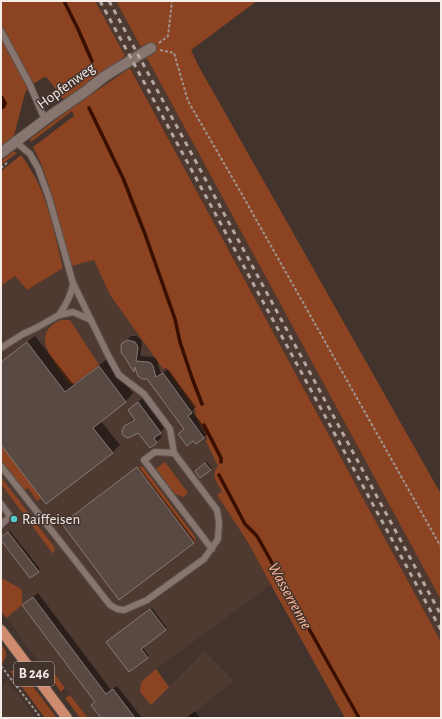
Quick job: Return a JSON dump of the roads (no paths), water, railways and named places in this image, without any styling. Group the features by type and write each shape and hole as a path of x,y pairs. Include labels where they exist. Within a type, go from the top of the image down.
{"main road":[{"name":"B 246","path":"1,630 68,718"}],"street":[{"name":"Hopfenweg","path":"1,153 105,76 151,48"}],"lane":[{"path":"1,31 30,85 45,120"},
{"path":"1,466 110,605 117,609 124,610 147,600 204,559 218,539 219,522 217,510 174,453 170,429 144,394 119,375 108,355 73,283 49,198 38,168 30,154 16,142"},
{"path":"59,315 72,292 73,283"},
{"path":"1,348 22,334 59,315 73,312 91,320"},
{"path":"174,453 155,452 144,460 212,549"},
{"path":"1,504 10,516 1,525"}],"waterway":[{"path":"64,1 92,61"},
{"path":"89,108 123,178 145,234 175,319 180,342 202,404"},
{"name":"Wasserrenne","path":"204,425 221,458 221,462"},
{"name":"Wasserrenne","path":"219,475 245,524 257,536 359,718"}],"railway":[{"path":"100,1 441,630"},
{"path":"109,1 441,615"}],"place":[{"name":"Raiffeisen","path":"14,519"}]}
